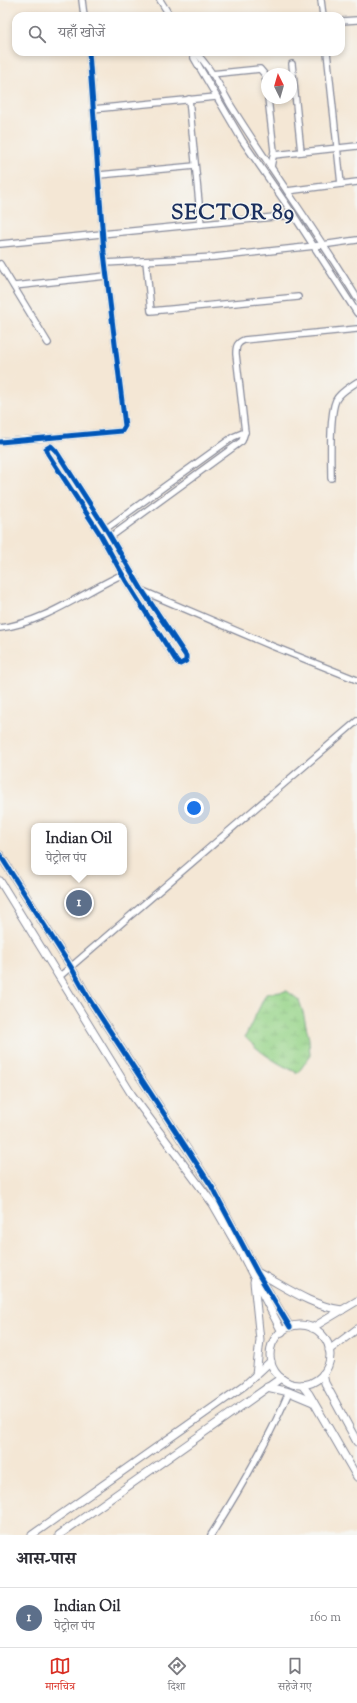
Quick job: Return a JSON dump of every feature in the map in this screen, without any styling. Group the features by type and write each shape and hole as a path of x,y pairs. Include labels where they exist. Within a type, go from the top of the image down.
{"street":[{"path":"82,0 84,12"},
{"path":"160,0 168,12"},
{"path":"321,0 322,12"},
{"path":"345,21 357,20"},
{"path":"0,442 122,431 125,426 106,276 89,56"},
{"path":"194,56 242,140 294,215 357,313"},
{"path":"200,56 287,192 324,244 357,298"},
{"path":"327,56 341,184"},
{"path":"292,64 301,152"},
{"path":"212,74 260,69 261,70"},
{"path":"93,109 216,97"},
{"path":"189,99 201,224"},
{"path":"269,104 274,155 271,167"},
{"path":"274,155 357,146"},
{"path":"99,175 195,166"},
{"path":"287,192 357,182"},
{"path":"0,244 294,215"},
{"path":"105,263 215,257 357,240"},
{"path":"146,261 151,311 298,297"},
{"path":"0,264 48,343"},
{"path":"14,286 106,276"},
{"path":"104,541 242,441 245,432 236,354 238,343 244,340 357,329"},
{"path":"331,478 332,424 336,400 341,393 357,382"},
{"path":"100,534 233,437 245,432"},
{"path":"51,446 56,451 111,536 130,571 186,656 186,662 180,664 178,662 122,574 100,534 46,451 48,447 51,446"},
{"path":"0,628 8,627 41,616 130,571"},
{"path":"142,590 272,646 357,680"},
{"path":"58,975 357,721"},
{"path":"0,855 70,965 89,999 212,1187 282,1332"},
{"path":"0,881 132,1095 212,1204 290,1327"},
{"path":"255,1274 314,1303 329,1308 342,1310"},
{"path":"255,1274 260,1340 256,1375"},
{"path":"312,1328 357,1301"},
{"path":"301,1326 312,1328 323,1337 329,1350 330,1359 327,1367 323,1374 310,1384 302,1385 287,1382 276,1373 270,1361 271,1347 274,1341 282,1332 290,1327 301,1326"},
{"path":"329,1350 357,1329"},
{"path":"32,1535 245,1385 270,1361"},
{"path":"323,1374 325,1383 357,1442"},
{"path":"59,1535 281,1378"},
{"path":"302,1385 357,1477"},
{"path":"267,1387 289,1392 313,1402"},
{"path":"211,1535 253,1466 278,1418 289,1392"}],"green space":[{"path":"287,991 299,1000 309,1039 310,1056 298,1073 270,1058 257,1049 245,1037 266,994"}],"cycle path":[{"path":"0,442 122,431 125,426 104,253 89,56"},
{"path":"51,446 56,451 106,529 142,590 186,656 186,661 180,664 177,662 126,581 100,534 48,454 46,449 51,446"},
{"path":"0,855 71,967 89,999 212,1187 257,1272 290,1327"}],"place":[{"name":"Indian Oil","path":"79,903"}],"district":[{"name":"SECTOR 89","path":"233,212"}]}
